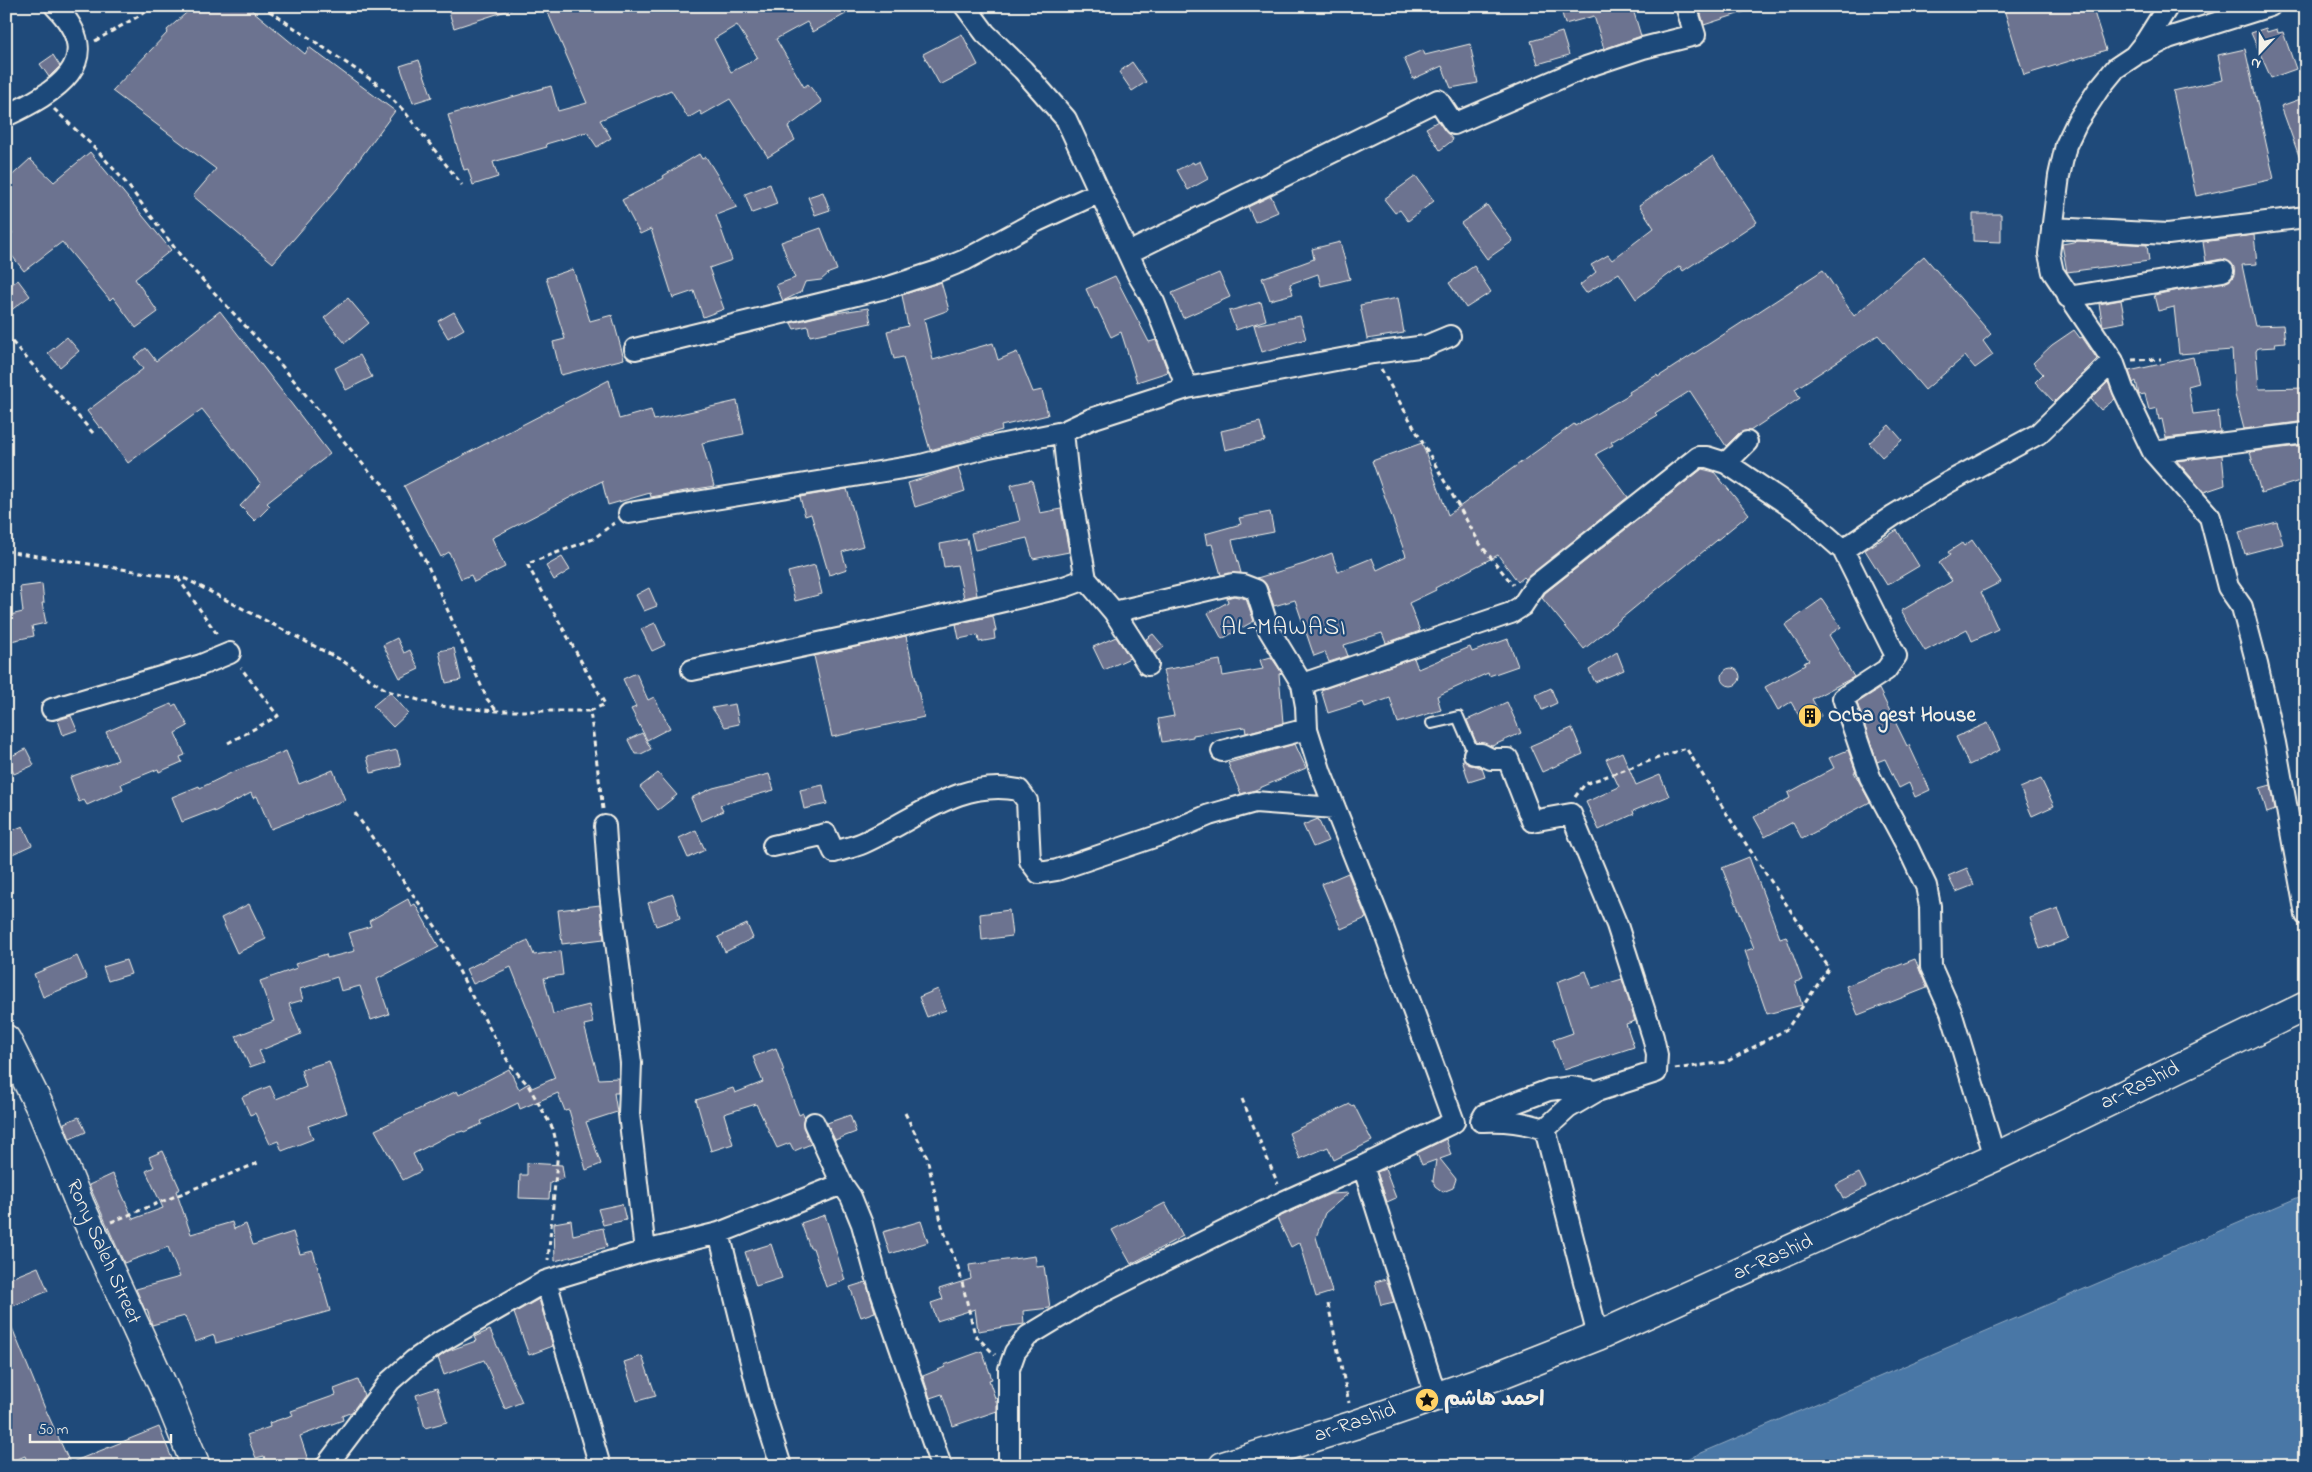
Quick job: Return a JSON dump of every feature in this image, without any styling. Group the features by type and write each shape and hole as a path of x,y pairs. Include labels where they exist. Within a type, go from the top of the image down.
{"main road":[{"name":"ar-Rashid","path":"1223,1466 1354,1425 1499,1375 1598,1336 1995,1157 2306,1006"},
{"name":"Rony Saleh Street","path":"6,1040 41,1109 92,1230 168,1397 196,1466"}],"street":[{"path":"6,116 44,97 68,77 74,66 77,51 74,31 55,6"},
{"path":"965,6 985,33 1023,70 1066,119 1128,253 1164,324 1187,388"},
{"path":"1128,253 1438,100 1454,124 1586,67 1643,48 1695,35 1686,6"},
{"path":"2134,56 2157,26 2168,6"},
{"path":"2270,6 2168,38 2116,68 2077,122 2066,146 2049,254 2053,272 2113,362 2123,389 2153,452 2210,517 2228,587 2242,607 2275,744 2306,915"},
{"path":"635,349 889,286 938,271 965,260 1037,222 1100,192"},
{"path":"2052,228 2168,234 2306,217"},
{"path":"2068,297 2223,271"},
{"path":"629,513 921,465 989,447 1062,432 1091,419 1187,388 1426,346 1450,336"},
{"path":"1843,550 1894,515 1949,482 2038,434 2113,362"},
{"path":"1062,432 1068,479 1086,579 1114,612 1148,666"},
{"path":"2153,452 2306,433"},
{"path":"1726,463 1747,442"},
{"path":"1302,684 1512,613 1522,606 1536,584 1698,457 1726,463 1802,514 1843,550 1896,656 1886,670 1843,698 1870,777 1908,846 1926,886 1930,914 1931,967 1951,1012 1995,1157"},
{"path":"692,670 880,630 1064,587 1086,579"},
{"path":"1114,612 1233,584 1243,585 1256,590 1269,630 1302,684 1306,706 1307,729 1321,773 1383,928 1454,1122"},
{"path":"52,709 201,665 230,653"},
{"path":"1222,751 1307,729"},
{"path":"1474,754 1480,754 1491,759 1508,759 1532,821 1571,814 1616,926 1647,1018 1657,1055 1656,1072 1597,1091 1568,1108 1545,1129"},
{"path":"773,846 826,834 834,852 862,844 954,795 1002,786 1019,790 1027,801 1030,861 1040,873 1057,870 1166,833 1209,815 1256,802 1335,808"},
{"path":"606,826 609,885 631,1063 629,1114 645,1251"},
{"path":"1481,1121 1485,1114 1549,1090 1572,1087 1597,1091"},
{"path":"1009,1466 1009,1370 1015,1352 1028,1336 1047,1323 1091,1298 1285,1201 1364,1166 1454,1122 1507,1120 1524,1122 1545,1129"},
{"path":"814,1124 842,1184 851,1197 862,1224 883,1298 940,1466"},
{"path":"1545,1129 1598,1336"},
{"path":"1364,1166 1436,1396"},
{"path":"326,1466 390,1381 413,1361 442,1341 546,1281 645,1251 719,1233 842,1184"},
{"path":"719,1233 762,1406 781,1466"},
{"path":"546,1281 600,1466"}],"lane":[{"path":"1432,723 1458,718 1474,754"}],"path":[{"path":"77,51 156,6"},
{"path":"262,6 376,84 404,111 462,185"},
{"path":"44,97 59,115 96,149 127,184 183,259 277,360 371,474 382,483 428,566 487,699 497,711"},
{"path":"6,335 94,434"},
{"path":"1373,354 1480,544 1525,600"},
{"path":"2113,362 2161,359"},
{"path":"6,551 186,579 341,660 388,691 439,706 497,711 590,711 605,704 527,564 593,539 629,513"},
{"path":"590,711 606,826"},
{"path":"1571,814 1574,798 1585,784 1686,748 1740,836 1830,968 1787,1029 1726,1062 1656,1072"},
{"path":"355,813 438,930 474,1002 510,1064 528,1085 553,1129 558,1150 546,1281"},
{"path":"1242,1099 1285,1201"},
{"path":"905,1113 927,1157 942,1226 959,1270 975,1335 1009,1370"},
{"path":"92,1230 258,1163"},
{"path":"1328,1304 1354,1425"}],"water":[{"path":"2306,1194 2306,1466 1671,1466"}],"building":[{"path":"194,6 247,6 305,54 309,47 395,111 338,188 273,263 193,196 216,169 112,91 168,32 167,30"},
{"path":"447,6 511,6 512,9 454,28"},
{"path":"545,6 860,6 813,32 807,22 776,39 804,87 808,84 822,102 788,127 795,140 768,157 730,99 702,115 700,111 688,118 671,90 600,120 611,138 597,147 587,132 546,144 547,147 493,162 498,177 473,185 468,169 464,170 448,115 551,86 558,111 587,103","holes":["737,25 758,58 731,72 714,39"]},
{"path":"1560,6 1632,6 1641,36 1604,49 1594,16 1565,24"},
{"path":"1699,6 1752,6 1753,9 1704,25"},
{"path":"2003,6 2092,6 2106,50 2024,75"},
{"path":"2266,28 2267,32 2277,29 2278,33 2283,32 2296,69 2271,78 2251,33"},
{"path":"1562,32 1569,55 1538,64 1531,41"},
{"path":"962,34 978,65 940,85 923,54"},
{"path":"1470,44 1478,83 1451,88 1442,66 1413,79 1404,58 1423,50 1425,55"},
{"path":"2245,49 2274,179 2196,196 2173,91 2223,80 2218,55"},
{"path":"53,55 60,66 49,77 40,64"},
{"path":"419,60 432,97 413,103 400,66"},
{"path":"1132,62 1146,82 1132,91 1119,72"},
{"path":"2306,97 2306,169 2304,170 2281,106"},
{"path":"1438,121 1453,140 1440,150 1426,128"},
{"path":"90,152 171,250 135,279 158,312 136,328 113,297 110,300 62,242 24,271 6,248 6,238 13,233 6,224 6,181 30,159 54,182"},
{"path":"699,154 702,159 706,157 737,207 716,215 732,260 709,268 724,309 703,317 694,291 673,298 651,229 640,234 622,200 664,178 663,176"},
{"path":"1713,156 1757,222 1683,271 1680,266 1636,299 1619,273 1586,293 1580,285 1596,272 1591,265 1608,255 1612,260 1654,228 1639,205"},
{"path":"1200,161 1208,179 1188,190 1177,170 1193,162 1194,164"},
{"path":"1416,176 1434,201 1408,221 1400,210 1395,213 1384,199"},
{"path":"770,184 777,204 752,213 745,194"},
{"path":"823,192 830,210 815,215 808,197"},
{"path":"1271,196 1278,212 1255,222 1248,207"},
{"path":"1487,205 1513,241 1487,259 1461,223"},
{"path":"1973,214 2001,214 2001,242 1973,241"},
{"path":"821,228 837,270 829,273 821,280 805,282 801,292 783,301 776,285 795,278 781,242"},
{"path":"2254,235 2257,264 2242,265 2255,326 2283,325 2285,342 2275,343 2276,347 2258,348 2256,351 2259,389 2306,388 2306,421 2244,429 2235,395 2232,350 2179,354 2174,307 2158,311 2154,295 2230,280 2234,275 2232,264 2222,259 2206,262 2203,242"},
{"path":"2079,241 2147,245 2149,261 2067,272 2062,244"},
{"path":"1340,242 1350,279 1321,286 1318,274 1290,284 1293,294 1270,300 1262,278 1314,259 1312,249"},
{"path":"1924,256 1991,334 1983,341 1993,355 1975,368 1965,356 1925,390 1878,335 1795,389 1800,398 1750,431 1739,433 1726,446 1690,391 1655,413 1657,415 1611,442 1613,445 1596,454 1628,497 1526,579 1524,577 1518,582 1498,555 1409,603 1420,631 1386,643 1382,633 1344,645 1348,656 1329,662 1325,652 1314,656 1295,600 1274,606 1267,586 1257,578 1304,564 1332,553 1338,572 1372,558 1377,570 1406,556 1372,461 1422,443 1448,515 1574,424 1575,426 1630,394 1629,392 1657,375 1658,377 1823,270 1854,316"},
{"path":"1474,266 1491,292 1466,308 1449,283"},
{"path":"573,269 590,321 612,315 624,359 561,375 553,342 565,339 546,278"},
{"path":"1219,273 1230,297 1183,318 1172,293"},
{"path":"1115,276 1149,342 1156,340 1168,372 1137,382 1121,332 1111,337 1097,308 1095,309 1086,289"},
{"path":"18,280 30,296 6,314 6,288"},
{"path":"941,282 949,310 924,319 933,360 993,343 998,360 1017,352 1033,392 1042,390 1048,415 1001,426 1002,430 930,450 903,357 894,359 887,331 908,326 902,295"},
{"path":"348,298 369,323 345,343 324,318"},
{"path":"1398,298 1404,333 1367,339 1360,305"},
{"path":"2121,300 2125,322 2103,326 2099,304"},
{"path":"1261,302 1266,320 1236,330 1229,311"},
{"path":"868,308 871,323 810,336 808,326 794,329 791,323 829,314"},
{"path":"220,311 330,454 267,503 270,506 255,521 240,506 261,484 202,409 128,463 102,427 100,428 87,411 143,369 134,357 146,348 156,361"},
{"path":"454,312 464,329 448,338 438,321"},
{"path":"1300,316 1306,339 1262,352 1254,325"},
{"path":"2074,330 2080,338 2082,337 2097,359 2054,402 2035,382 2043,374 2033,363 2052,345"},
{"path":"67,337 79,351 60,367 48,353"},
{"path":"360,355 372,377 346,390 335,368"},
{"path":"2193,357 2199,383 2188,386 2193,414 2218,411 2220,432 2166,438 2162,419 2159,420 2157,408 2149,410 2145,394 2139,395 2136,381 2133,383 2129,371"},
{"path":"609,380 619,419 651,410 654,420 737,401 744,434 702,443 714,486 651,497 650,493 608,505 602,481 492,538 505,567 474,582 471,575 461,579 449,552 441,557 404,486"},
{"path":"2108,382 2115,399 2101,410 2091,399"},
{"path":"1260,422 1265,441 1225,450 1221,431"},
{"path":"1889,425 1902,440 1882,457 1869,443"},
{"path":"2306,445 2306,479 2261,493 2250,452"},
{"path":"2222,455 2225,485 2204,492 2177,461"},
{"path":"958,467 965,491 915,507 908,483"},
{"path":"1702,469 1714,472 1749,514 1584,649 1542,598 1545,593"},
{"path":"1032,480 1040,513 1061,509 1069,552 1033,559 1027,538 975,550 971,533 1020,521 1011,485"},
{"path":"847,489 863,546 842,552 847,569 829,575 811,514 805,516 800,497"},
{"path":"1270,512 1274,532 1232,540 1241,573 1221,575 1212,544 1207,545 1205,534 1241,524 1239,518"},
{"path":"2277,522 2283,544 2245,554 2239,532"},
{"path":"1897,530 1919,566 1887,585 1865,550"},
{"path":"967,539 977,595 964,598 957,565 944,567 940,544"},
{"path":"1972,540 2001,582 1981,592 1998,629 1972,641 1967,629 1925,651 1901,611 1952,581 1939,563 1950,555 1948,552 1962,543 1964,546"},
{"path":"562,557 570,570 554,580 546,566"},
{"path":"815,565 822,594 795,601 788,572"},
{"path":"42,584 44,603 42,603 46,623 32,626 34,636 6,642 6,616 23,612 20,587"},
{"path":"649,588 657,606 644,611 636,595"},
{"path":"1234,596 1246,599 1254,621 1222,639 1208,613 1228,602 1227,598"},
{"path":"1822,599 1841,627 1829,635 1854,677 1812,699 1821,716 1804,725 1791,702 1778,710 1765,687 1805,665 1804,663 1809,660 1785,625"},
{"path":"993,616 996,631 994,631 995,639 979,642 978,635 959,639 956,624"},
{"path":"655,623 665,645 652,651 641,629"},
{"path":"1153,634 1164,647 1155,654 1146,639"},
{"path":"906,636 924,717 832,737 814,656"},
{"path":"1116,637 1130,658 1104,670 1093,647"},
{"path":"397,638 404,653 410,650 419,669 400,678 383,645"},
{"path":"1508,639 1518,666 1489,676 1488,673 1437,696 1441,710 1398,723 1390,698 1365,707 1363,702 1328,713 1321,690 1414,658 1418,669 1470,647 1472,652"},
{"path":"454,648 461,680 446,683 439,651"},
{"path":"1617,652 1624,670 1595,682 1589,670"},
{"path":"1271,657 1282,673 1279,674 1283,723 1246,733 1245,727 1162,742 1158,719 1174,716 1163,670 1220,660 1223,676 1263,669 1260,660"},
{"path":"1731,668 1737,671 1740,677 1737,683 1731,686 1725,683 1722,677 1725,671"},
{"path":"636,673 648,700 654,697 670,728 647,740 631,709 636,707 623,679"},
{"path":"1551,688 1557,703 1542,710 1536,695"},
{"path":"1879,689 1907,746 1909,745 1930,790 1915,797 1909,783 1899,788 1885,759 1877,762 1857,703"},
{"path":"390,692 408,713 393,727 373,706"},
{"path":"1507,702 1521,733 1492,746 1476,742 1467,720"},
{"path":"171,704 172,706 176,704 188,726 175,733 185,755 180,757 182,762 159,772 158,769 121,784 123,789 87,805 84,800 79,802 70,777 118,760 106,732"},
{"path":"735,704 739,724 725,727 712,708"},
{"path":"71,716 77,730 63,735 58,720"},
{"path":"1988,723 2000,750 1969,765 1956,737"},
{"path":"1572,728 1583,754 1542,772 1530,746"},
{"path":"642,733 651,749 641,754 635,754 628,740"},
{"path":"1295,744 1306,768 1241,794 1228,763"},
{"path":"26,749 34,765 14,774 7,758"},
{"path":"397,750 401,766 371,773 367,757"},
{"path":"1848,750 1856,772 1854,772 1870,802 1802,839 1793,822 1765,837 1754,817 1790,798 1788,793 1834,768 1829,758"},
{"path":"286,751 299,784 333,770 345,800 271,829 257,796 253,798 251,793 214,812 213,810 182,822 172,797 199,786 200,788 233,772"},
{"path":"1622,752 1636,785 1660,775 1669,796 1633,811 1634,814 1599,830 1586,802 1619,787 1606,759"},
{"path":"1462,760 1482,768 1485,777 1469,782"},
{"path":"658,773 677,795 658,810 640,787"},
{"path":"769,774 774,790 720,805 723,811 701,821 691,798 713,788"},
{"path":"2041,779 2054,806 2032,816 2020,788"},
{"path":"823,785 827,804 804,809 800,790"},
{"path":"2271,785 2275,810 2267,813 2260,788"},
{"path":"1318,819 1328,841 1313,847 1303,825"},
{"path":"23,826 32,845 6,857 6,833"},
{"path":"696,830 705,850 688,858 679,838"},
{"path":"1749,857 1780,938 1786,936 1802,980 1795,982 1802,1005 1767,1014 1745,951 1754,948 1722,868"},
{"path":"1967,868 1974,885 1956,892 1948,876"},
{"path":"1348,873 1366,918 1341,929 1322,884"},
{"path":"673,894 680,918 656,926 648,903"},
{"path":"408,899 411,906 415,904 439,947 377,979 389,1014 371,1020 360,986 341,991 337,977 300,989 303,1000 289,1004 301,1034 259,1051 264,1062 250,1067 236,1036 274,1021 260,981 297,968 295,964 326,954 327,958 355,951 349,933 371,926 369,921"},
{"path":"249,904 266,939 237,953 221,918"},
{"path":"600,905 604,939 562,944 558,910"},
{"path":"2058,908 2069,939 2040,949 2030,918"},
{"path":"1009,910 1012,936 982,940 980,914"},
{"path":"747,924 753,938 725,952 718,937"},
{"path":"528,940 534,955 560,951 563,975 544,978 553,1014 589,1005 593,1023 584,1025 599,1079 618,1078 618,1093 614,1093 617,1112 586,1122 601,1164 586,1170 569,1110 565,1111 558,1093 520,1109 518,1103 481,1121 482,1124 464,1132 449,1135 413,1154 421,1171 403,1180 375,1130 457,1091 459,1095 509,1069 519,1089 529,1083 532,1088 555,1078 511,967 473,984 466,969"},
{"path":"77,956 87,979 43,997 34,974"},
{"path":"1915,959 1927,988 1858,1015 1846,986"},
{"path":"126,960 131,974 108,981 103,967"},
{"path":"1586,971 1592,988 1622,979 1635,1021 1626,1024 1634,1047 1564,1070 1553,1040 1573,1033 1557,982"},
{"path":"938,989 946,1010 927,1017 919,997"},
{"path":"776,1048 784,1071 782,1071 799,1115 803,1113 803,1127 811,1144 794,1151 790,1143 777,1148 756,1104 724,1114 733,1144 711,1151 696,1100 733,1088 735,1093 763,1082 753,1057"},
{"path":"329,1061 347,1113 308,1126 313,1139 282,1151 278,1141 270,1144 255,1113 250,1115 242,1097 270,1086 276,1099 306,1087 301,1070"},
{"path":"1350,1104 1351,1106 1354,1105 1372,1141 1334,1160 1328,1147 1300,1159 1289,1133"},
{"path":"850,1115 856,1132 835,1140 827,1123"},
{"path":"79,1117 86,1132 70,1139 64,1123"},
{"path":"1446,1139 1451,1155 1440,1159 1456,1179 1453,1188 1443,1192 1435,1186 1433,1181 1436,1160 1422,1165 1417,1153"},
{"path":"163,1151 180,1189 176,1191 191,1234 232,1222 234,1229 246,1224 253,1245 293,1232 300,1254 313,1251 330,1311 216,1343 214,1335 195,1342 185,1316 152,1325 147,1309 145,1310 136,1289 180,1277 168,1247 124,1263 89,1185 113,1174 133,1219 163,1208 146,1171 154,1167 149,1157"},
{"path":"527,1163 562,1165 564,1178 550,1183 549,1199 519,1198 520,1175 527,1175"},
{"path":"1385,1169 1396,1198 1387,1202 1377,1172"},
{"path":"1859,1173 1866,1187 1843,1199 1836,1185"},
{"path":"1349,1193 1325,1213 1316,1237 1332,1292 1316,1297 1300,1242 1291,1247 1277,1218 1330,1194"},
{"path":"1165,1203 1183,1236 1131,1264 1112,1230"},
{"path":"622,1204 626,1220 603,1225 598,1209"},
{"path":"825,1215 845,1280 826,1287 813,1248 810,1248 801,1223"},
{"path":"571,1220 573,1235 603,1228 607,1247 555,1261 554,1223"},
{"path":"921,1221 928,1242 890,1254 883,1232"},
{"path":"771,1244 782,1278 756,1286 745,1252"},
{"path":"1035,1256 1037,1267 1044,1266 1050,1308 1023,1311 1024,1324 978,1331 975,1309 937,1321 931,1303 943,1299 939,1289 971,1279 969,1265"},
{"path":"38,1267 48,1291 6,1309 6,1280"},
{"path":"1386,1279 1394,1302 1381,1305 1375,1282"},
{"path":"866,1282 875,1312 861,1317 850,1287"},
{"path":"539,1299 553,1346 529,1355 514,1313"},
{"path":"6,1313 44,1406 70,1463 159,1427 175,1466 29,1466 25,1456 6,1464"},
{"path":"490,1330 522,1402 505,1409 484,1360 444,1375 438,1358 448,1351 476,1341 474,1337"},
{"path":"982,1351 992,1379 989,1380 997,1404 997,1411 953,1426 942,1394 930,1398 923,1376 945,1367 944,1365"},
{"path":"642,1356 656,1396 637,1401 624,1362"},
{"path":"358,1380 364,1395 352,1412 342,1416 343,1420 300,1436 310,1466 267,1466 264,1456 256,1458 247,1435 270,1427 269,1423 293,1415 291,1411 336,1395 334,1389"},
{"path":"437,1388 447,1422 425,1428 416,1395"}],"place":[{"name":"Ocba gest House","path":"1810,716"},
{"name":"احمد هاشم","path":"1427,1400"}],"district":[{"name":"AL-MAWASI","path":"1284,628"}]}
